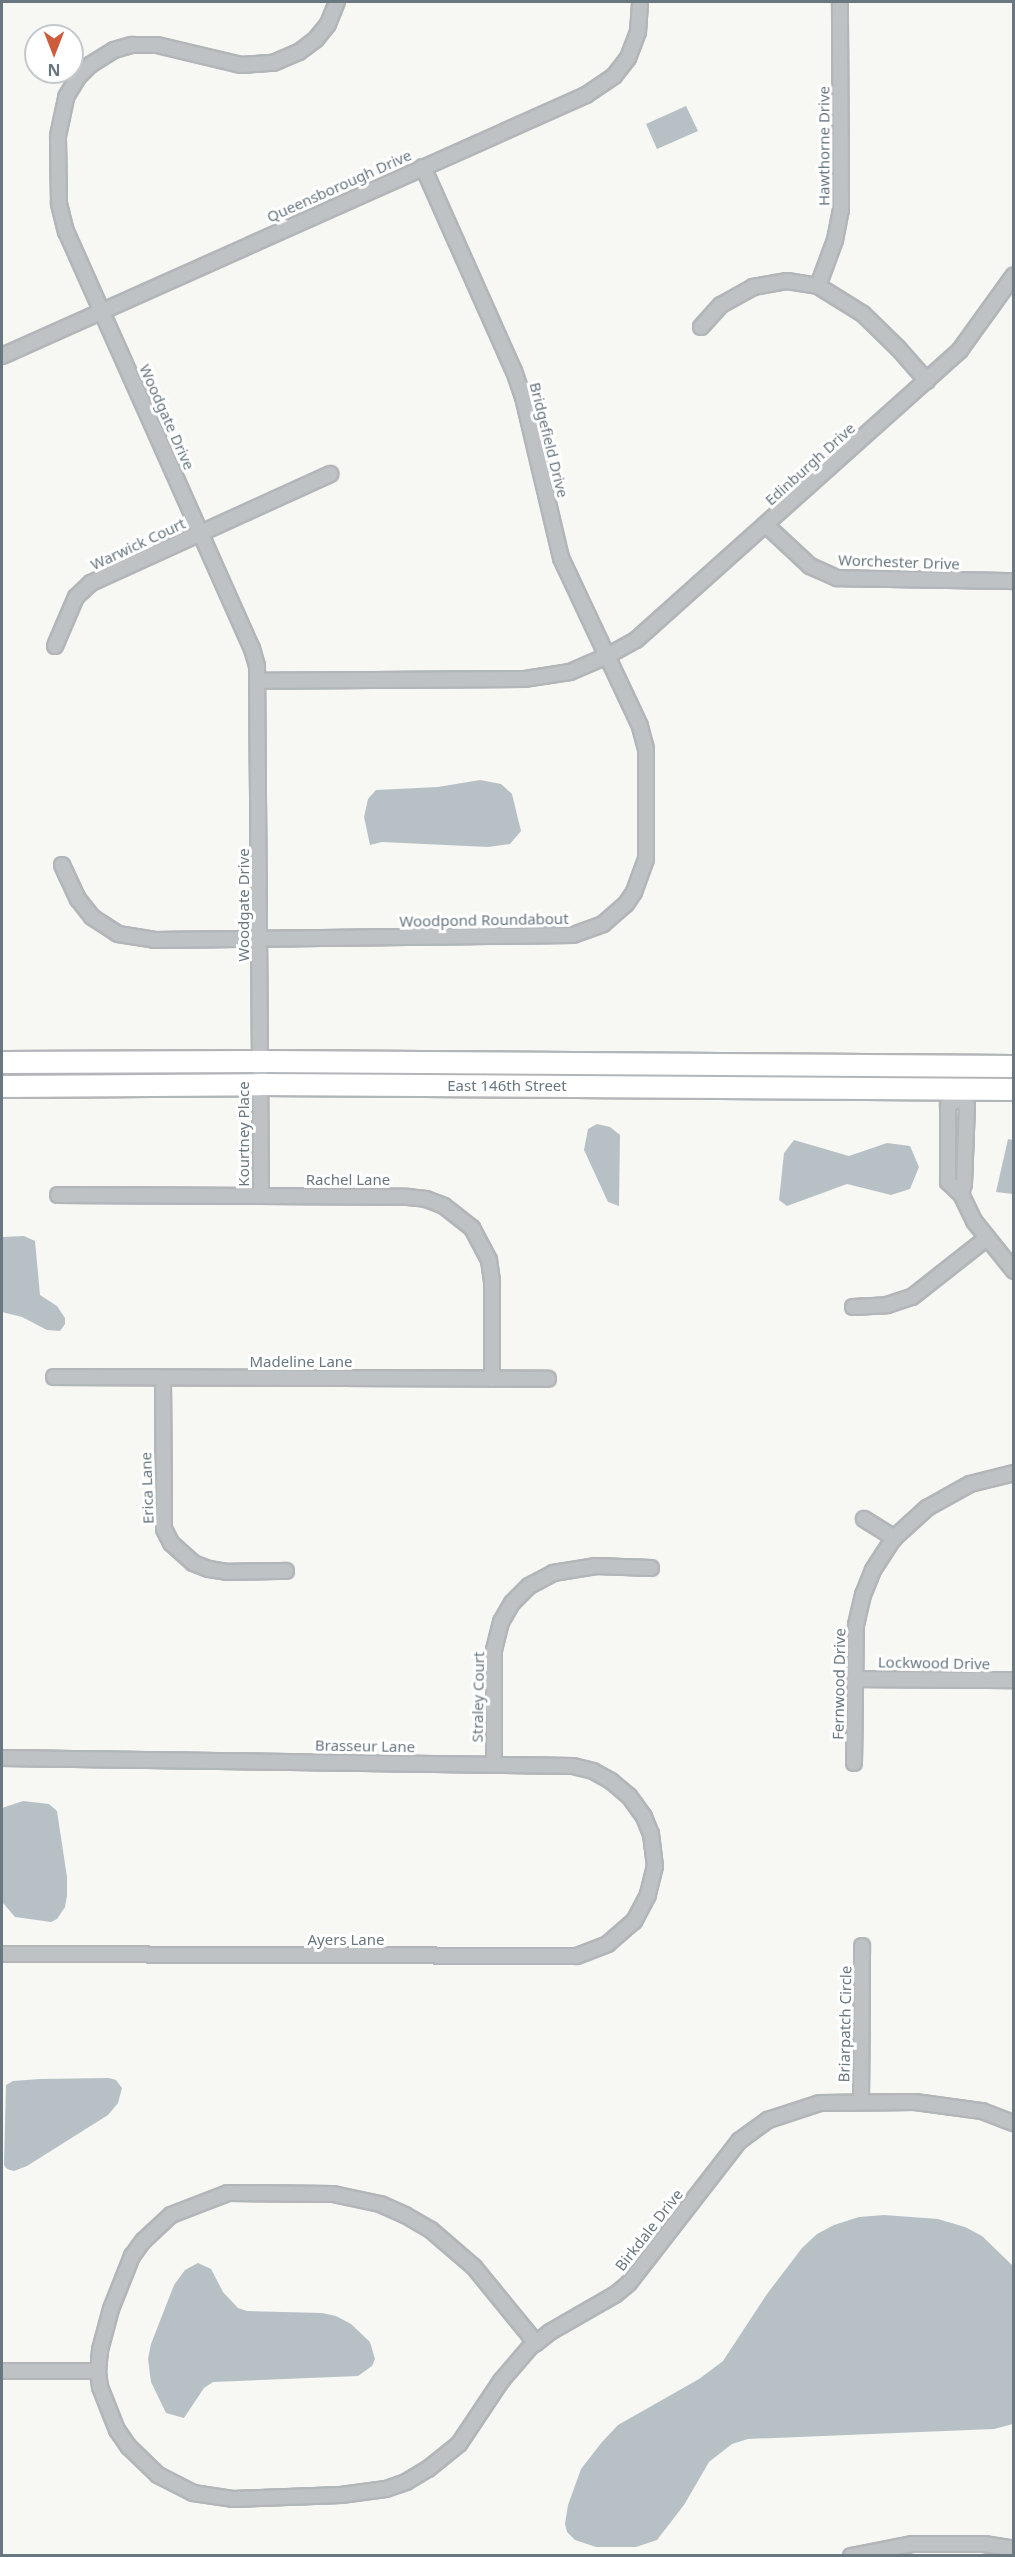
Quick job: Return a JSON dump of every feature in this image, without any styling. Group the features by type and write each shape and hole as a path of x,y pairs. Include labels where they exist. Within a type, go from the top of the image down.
{"main road":[{"name":"East 146th Street","path":"2,1062 958,1094 1014,1089"},
{"name":"East 146th Street","path":"2,1086 260,1072 1014,1066"}],"street":[{"name":"Woodgate Drive","path":"260,1072 259,681 252,649 66,232 60,203 59,123 66,98 78,77 106,54 140,44 172,47 241,65 264,65 281,61 316,39 328,24 338,2"},
{"name":"Queensborough Drive","path":"2,356 586,95 606,82 620,69 634,46 640,2"},
{"name":"Hawthorne Drive","path":"818,286 835,240 842,210 840,2"},
{"name":"Bridgefield Drive","path":"423,167 514,371 523,397 561,558 607,656"},
{"name":"Edinburgh Drive","path":"607,656 636,640 927,381 960,350 1014,275"},
{"path":"701,327 722,305 753,287 787,281 818,286 863,314 898,348 927,381"},
{"name":"Warwick Court","path":"55,646 76,597 91,583 330,474"},
{"name":"Worchester Drive","path":"766,525 810,566 837,578 1014,581"},
{"path":"259,681 524,679 570,672 607,656"},
{"name":"Woodpond Roundabout","path":"63,865 85,910 118,934 154,940 560,936 586,932 615,915 634,892 646,859 646,749 640,726 607,656"},
{"path":"959,1066 958,1094 967,1105 964,1184 961,1194 966,1209 1014,1271"},
{"name":"Kourtney Place","path":"260,1072 261,1196"},
{"name":"Rachel Lane","path":"58,1195 408,1197 426,1199 460,1217 481,1242 491,1271 492,1379"},
{"path":"853,1307 887,1305 912,1297 987,1238"},
{"name":"Madeline Lane","path":"54,1377 548,1379"},
{"name":"Erica Lane","path":"163,1378 164,1529 171,1543 192,1563 208,1569 227,1572 286,1571"},
{"name":"Fernwood Drive","path":"854,1762 856,1625 863,1595 873,1570 894,1538 947,1495 985,1479 1014,1473"},
{"path":"864,1519 894,1538"},
{"name":"Straley Court","path":"494,1765 494,1650 501,1622 512,1603 529,1586 553,1573 596,1566 651,1568"},
{"name":"Lockwood Drive","path":"854,1679 1014,1680"},
{"name":"Brasseur Lane","path":"2,1758 573,1766 593,1771 610,1780 629,1796 644,1817 654,1850 653,1879"},
{"name":"Ayers Lane","path":"2,1954 576,1956 608,1944 623,1933 642,1909 653,1879"},
{"name":"Briarpatch Circle","path":"861,2102 862,1946"},
{"name":"Birkdale Drive","path":"98,2371 100,2388 117,2430 143,2463 193,2493 233,2499 341,2495 386,2489 406,2482 445,2457 467,2434 501,2380 536,2343 616,2294 629,2283 718,2166 747,2135 768,2120 820,2103 861,2102 938,2103 982,2111 1014,2123"},
{"path":"2,2371 98,2371 100,2350 111,2309 132,2256 143,2241 171,2214 228,2193 333,2194 380,2204 405,2215 431,2230 468,2260 536,2343"},
{"path":"851,2556 912,2544 984,2544 1014,2550"}],"shaded area":[{"path":"686,106 698,131 657,149 646,124"},
{"path":"480,780 501,784 512,794 521,831 510,844 488,847 382,842 370,845 364,817 368,799 376,790 438,787"},
{"path":"597,1124 610,1127 620,1135 619,1206 608,1202 584,1150 588,1129"},
{"path":"1008,1139 1013,1140 1013,1194 996,1192"},
{"path":"794,1140 849,1156 887,1143 910,1146 919,1167 910,1189 891,1195 847,1184 787,1206 779,1200 784,1153"},
{"path":"24,1236 35,1241 40,1295 57,1306 65,1318 65,1324 60,1331 47,1330 22,1317 2,1312 2,1237"},
{"path":"23,1801 49,1804 57,1811 67,1877 67,1896 65,1907 57,1919 51,1922 15,1917 3,1903 2,1808"},
{"path":"109,2078 116,2080 122,2088 118,2103 108,2115 27,2166 14,2171 7,2169 4,2165 6,2085 13,2081 40,2079"},
{"path":"884,2215 938,2219 965,2227 982,2236 1013,2266 1013,2424 994,2429 748,2439 732,2444 709,2462 684,2505 657,2540 636,2547 596,2547 575,2540 567,2532 565,2524 568,2505 581,2469 618,2425 699,2379 723,2361 767,2294 802,2248 817,2234 834,2225 859,2217"},
{"path":"198,2263 211,2269 223,2292 238,2308 247,2311 322,2313 336,2316 351,2324 370,2342 375,2359 372,2366 358,2376 213,2382 204,2388 184,2418 166,2413 151,2382 148,2359 151,2344 174,2285 185,2270"}]}
